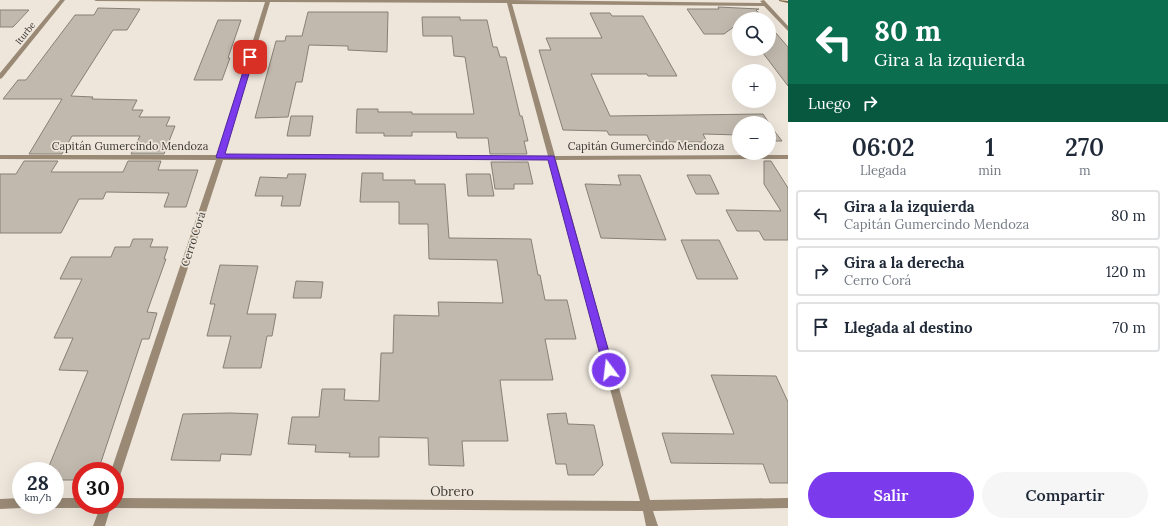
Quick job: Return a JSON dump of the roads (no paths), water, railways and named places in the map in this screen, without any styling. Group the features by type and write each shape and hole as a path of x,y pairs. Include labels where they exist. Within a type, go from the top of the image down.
{"street":[{"name":"Iturbe","path":"0,78 63,0"},
{"path":"96,0 509,1 766,5"},
{"name":"Cerro Corá","path":"120,462 220,157 268,0"},
{"path":"762,0 788,29"},
{"path":"509,1 652,526"},
{"name":"Capitán Gumercindo Mendoza","path":"0,157 551,158 788,156"},
{"name":"Obrero","path":"124,503 646,506 788,503"},
{"path":"0,504 12,504"},
{"path":"99,526 103,514"}],"waterway":[{"path":"781,0 788,2"}]}
